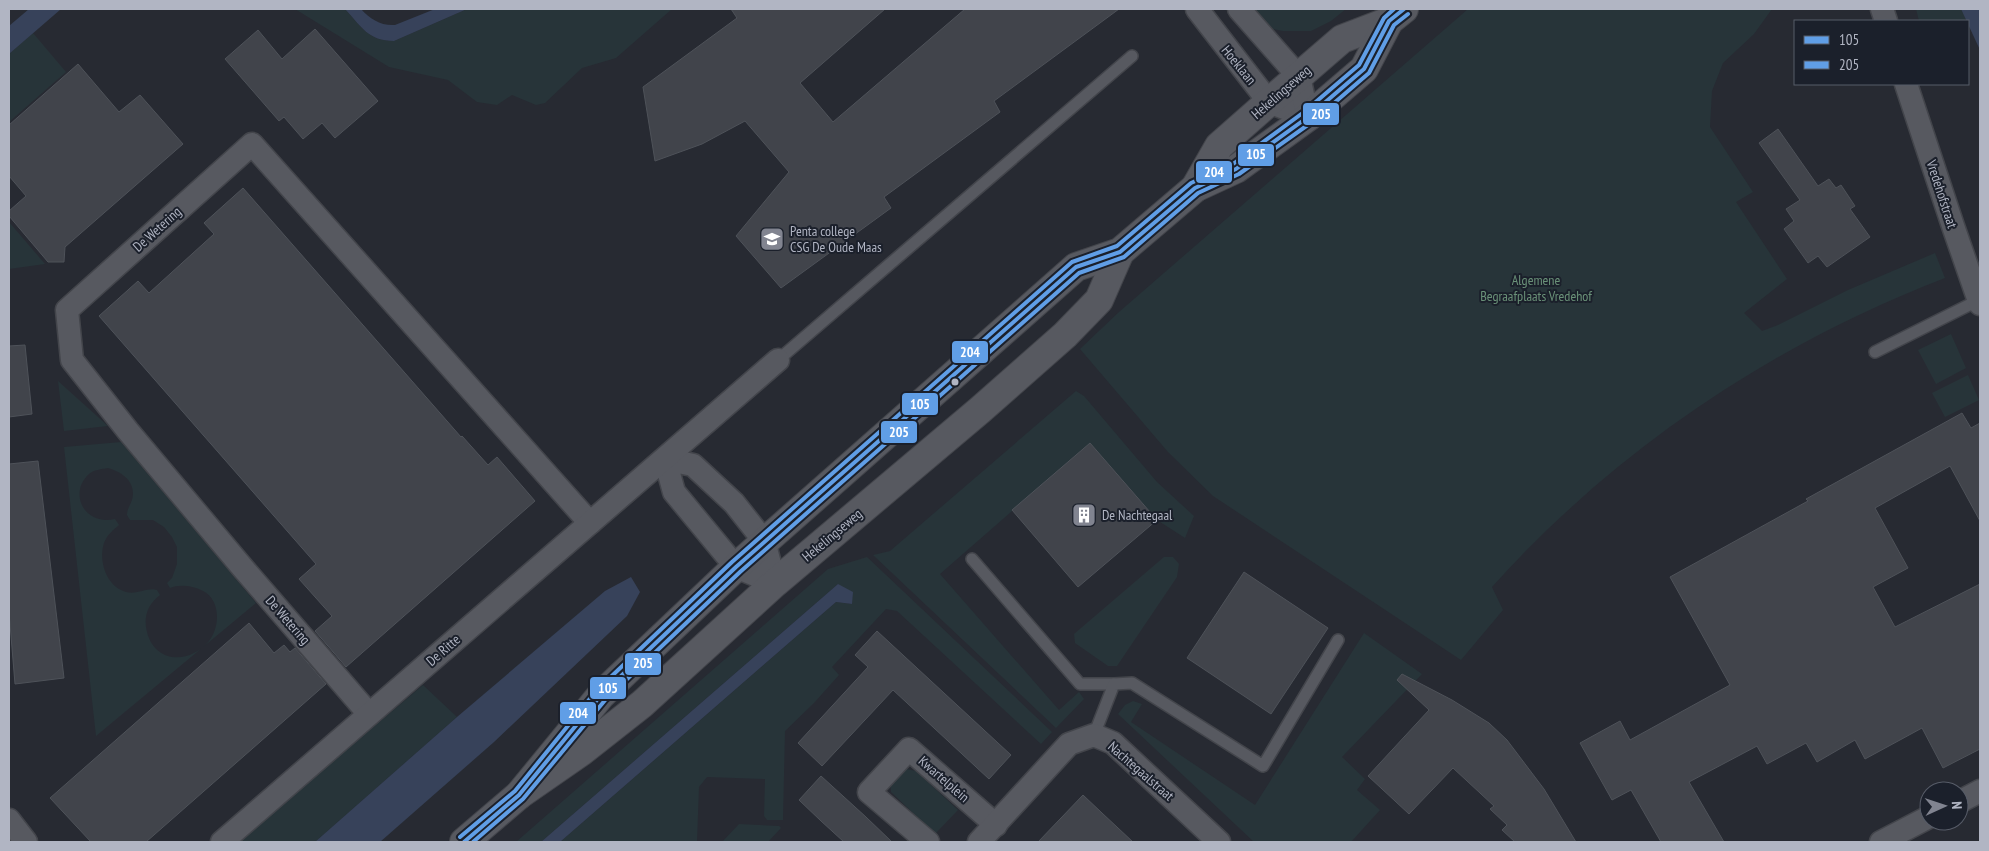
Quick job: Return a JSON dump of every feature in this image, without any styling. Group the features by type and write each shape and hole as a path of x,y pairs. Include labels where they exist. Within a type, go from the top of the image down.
{"street":[{"name":"Hoeklaan","path":"1197,9 1269,102"},
{"path":"1238,9 1299,77 1308,116"},
{"name":"Hekelingseweg","path":"1195,188 1220,146 1342,39 1396,15"},
{"name":"Hekelingseweg","path":"519,795 562,740 601,695 764,541 1076,267 1120,252 1195,188 1236,169 1308,116 1364,68 1396,15"},
{"name":"Vredehofstraat","path":"1906,85 1979,302"},
{"path":"1269,102 1308,116"},
{"name":"De Wetering","path":"369,714 242,567 128,431 72,360 67,310 252,144 590,523"},
{"name":"Hekelingseweg","path":"464,842 519,795 581,752 642,704 775,583 980,410 1065,335 1099,300 1120,252"},
{"name":"De Ritte","path":"222,842 778,360"},
{"path":"665,459 693,465 734,503 764,541 775,583 736,567 674,492 665,459"},
{"name":"Nachtegaalstraat","path":"996,825 1069,744 1094,735 1113,743 1220,842"},
{"name":"Kwartelplein","path":"928,842 869,792 909,748 996,825"},
{"path":"9,820 26,842"},
{"path":"1880,842 1919,822"},
{"path":"979,842 996,825"}],"lane":[{"path":"778,360 1132,56"},
{"path":"1875,352 1979,302"},
{"path":"972,559 1080,684 1132,683 1263,766 1338,640"},
{"path":"1094,735 1114,684"}],"green space":[{"path":"295,9 345,9 371,35 394,41 467,9 672,9 616,58 582,68 545,103 536,105 512,95 497,105 477,102 448,80 389,67"},
{"path":"1257,9 1346,9 1331,21 1311,31 1283,31 1273,29 1254,11"},
{"name":"Algemene Begraafplaats Vredehof","path":"1468,9 1772,9 1754,34 1723,63 1712,91 1710,127 1753,192 1736,202 1787,279 1744,313 1762,331 1848,290 1935,253 1945,278 1881,305 1819,335 1759,369 1700,406 1644,446 1590,490 1540,537 1492,587 1503,610 1461,660 1213,496 1168,452 1080,349 1119,312"},
{"path":"1916,9 1961,9 1966,19 1964,20 1919,20"},
{"path":"33,33 66,72 9,122 9,54"},
{"path":"9,222 45,264 9,269"},
{"path":"1951,334 1966,368 1936,384 1918,350"},
{"path":"1968,375 1979,400 1945,417 1932,393"},
{"path":"58,381 108,426 64,431"},
{"path":"1076,391 1084,396 1157,482 1194,516 1185,538 1157,520 1090,443 940,574 1059,710 1079,692 1084,699 1056,728 873,555 890,551"},
{"path":"121,442 256,603 203,647 209,641 215,629 217,621 216,607 209,595 203,591 187,586 170,588 167,583 172,578 177,564 177,547 172,537 164,527 153,520 130,520 127,513 133,494 130,483 123,475 108,468 89,474 80,490 82,506 95,518 104,520 115,519 119,525 108,535 102,550 103,566 109,579 119,589 130,593 150,589 157,590 160,595 152,602 146,616 146,626 151,643 157,650 165,655 183,657 200,650 96,736 64,447"},
{"path":"867,557 1052,732 1041,744 897,611 886,609 832,667 839,675 785,731 783,820 767,820 764,816 765,779 707,777 699,787 697,842 560,842 836,602 852,604 838,584 541,842 516,842 828,569"},
{"path":"1164,557 1173,557 1179,564 1177,577 1117,666 1108,666 1075,643 1074,634"},
{"path":"1364,633 1422,674 1342,757 1365,779 1357,790 1380,810 1351,842 1254,842 1118,714 1125,705 1133,701 1142,704 1131,722 1255,805"},
{"path":"423,685 457,717 315,842 237,842"},
{"path":"906,769 916,771 958,810 935,834 891,792 891,784 894,778"},
{"path":"739,824 779,826 781,828 768,842 722,842"}],"water":[{"path":"29,9 61,9 9,54 9,26"},
{"path":"345,9 361,9 376,21 395,25 435,9 467,9 394,41 371,35"},
{"path":"1961,9 1980,9 1980,50 1969,26 1969,20 1966,20"},
{"path":"631,577 640,592 627,616 494,742 380,842 315,842 457,717 605,591"},
{"path":"838,584 853,592 852,604 836,602 560,842 541,842"}],"building":[{"path":"731,9 885,9 800,83 833,122 965,9 1119,9 994,101 1000,112 884,197 891,208 781,288 736,236 789,172 745,121 702,144 655,161 643,87 737,18"},
{"path":"315,29 378,101 335,138 322,123 303,139 284,117 279,121 225,59 258,30 282,59"},
{"path":"78,64 119,112 140,95 183,144 65,247 64,262 48,262 9,216 9,211 26,196 9,176 9,125"},
{"path":"1778,129 1818,186 1829,179 1836,188 1841,185 1855,206 1850,209 1870,237 1827,267 1818,256 1808,263 1784,229 1794,221 1786,209 1800,200 1759,143"},
{"path":"243,188 461,437 488,465 497,457 535,501 346,667 315,631 332,616 299,579 316,564 99,316 138,281 149,293 214,234 204,223"},
{"path":"25,345 32,414 9,417 9,346"},
{"path":"1962,413 1971,428 1980,423 1980,521 1950,466 1875,508 1908,568 1873,587 1895,627 1980,584 1980,749 1943,768 1922,728 1865,759 1855,740 1817,762 1806,743 1767,764 1757,746 1689,782 1724,842 1661,842 1631,790 1612,800 1580,743 1620,721 1630,740 1730,685 1670,577"},
{"name":"De Nachtegaal","path":"1090,443 1157,520 1078,587 1012,510"},
{"path":"38,461 64,678 15,684 9,612 9,464"},
{"path":"1244,572 1328,628 1271,714 1187,658"},
{"path":"249,623 274,653 284,645 290,652 295,648 326,684 146,842 91,842 50,798"},
{"path":"877,631 1011,755 989,779 893,690 822,766 798,743 868,667 855,655"},
{"path":"1402,674 1452,700 1489,723 1507,740 1544,789 1576,842 1515,842 1502,830 1507,825 1490,809 1494,806 1453,768 1409,814 1368,776 1429,710 1397,680"},
{"path":"821,776 892,842 844,842 821,821 799,800"},
{"path":"1083,795 1102,813 1133,842 1038,842"}],"transit line":[{"name":"204","path":"460,837 515,791 597,690 732,562 1072,262 1117,246 1191,183 1233,164 1304,112 1359,65 1384,18 1394,9"},
{"name":"105","path":"464,842 519,795 601,695 736,567 1076,267 1120,252 1195,188 1236,169 1308,117 1364,69 1389,21 1404,9"},
{"name":"205","path":"473,842 523,799 606,699 740,572 1079,273 1124,257 1198,193 1239,174 1312,122 1369,73 1394,25 1408,14"}],"place":[{"name":"Penta college CSG De Oude Maas","path":"772,239"},
{"name":"De Nachtegaal","path":"1084,515"}]}
